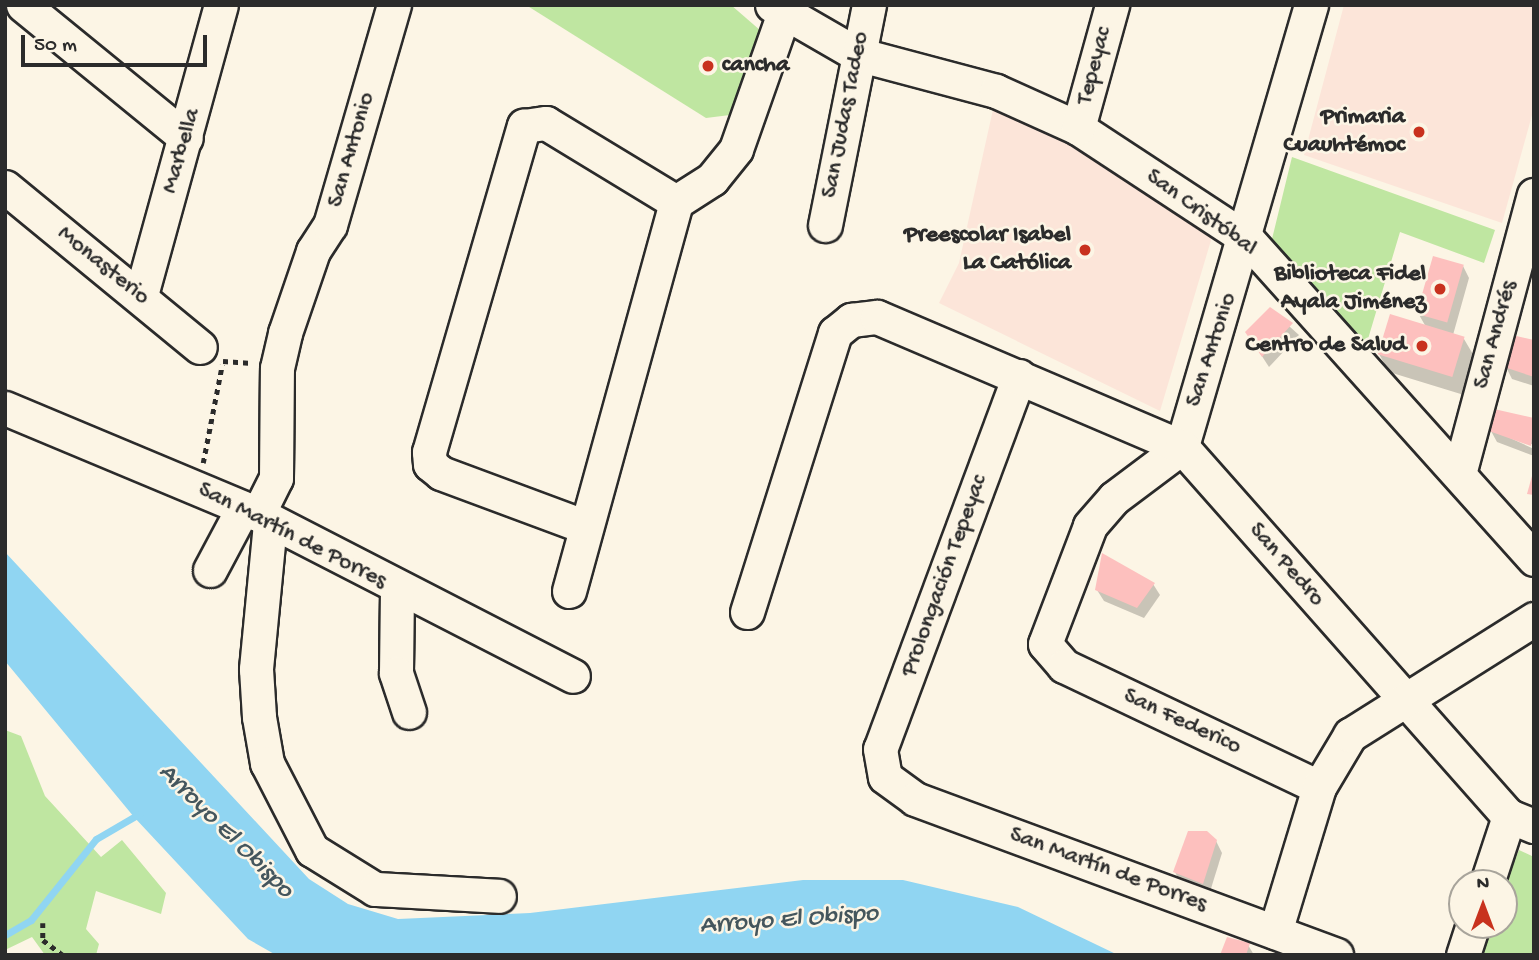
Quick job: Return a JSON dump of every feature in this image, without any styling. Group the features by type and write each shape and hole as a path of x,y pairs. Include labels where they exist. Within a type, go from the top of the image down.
{"street":[{"path":"23,5 186,138"},
{"name":"Marbella","path":"141,295 221,5"},
{"name":"San Antonio","path":"257,515 275,478 277,368 299,289 331,225 394,5"},
{"name":"San Judas Tadeo","path":"825,225 857,54 869,5"},
{"name":"Tepeyac","path":"1078,128 1112,5"},
{"name":"San Antonio","path":"1182,447 1247,240 1311,5"},
{"path":"569,591 676,202 712,179 736,149 778,9"},
{"name":"San Cristóbal","path":"778,9 857,54 996,92 1078,128 1247,240 1534,559"},
{"path":"586,527 441,473 430,464 429,452 524,125 546,123 676,202"},
{"name":"Monasterio","path":"5,187 212,354"},
{"name":"San Andrés","path":"1459,474 1534,195"},
{"name":"San Pedro","path":"747,612 835,332 851,320 877,317 1182,447 1403,697 1522,821"},
{"name":"Prolongación Tepeyac","path":"885,778 880,749 1019,376"},
{"name":"San Martín de Porres","path":"5,408 257,515 397,590 573,676"},
{"name":"San Federico","path":"1182,447 1114,498 1090,526 1047,634 1047,653 1064,666 1320,787"},
{"path":"210,570 257,515"},
{"path":"257,515 256,669 259,717 267,763 312,850 375,889 499,896"},
{"path":"397,590 396,673 408,712"},
{"path":"1275,932 1320,787 1350,735 1403,697 1534,619"},
{"name":"San Martín de Porres","path":"885,778 915,799 1336,955"},
{"path":"1495,869 1522,821"}],"path":[{"path":"194,486 212,354 277,368"},
{"path":"43,923 43,940 64,955"}],"shaded area":[{"name":"Primaria Cuauhtémoc","path":"1344,5 1534,5 1534,108 1502,223 1304,155"},
{"name":"Preescolar Isabel La Católica","path":"994,105 1081,151 1212,237 1160,411 939,303 959,263"}],"green space":[{"path":"526,5 731,5 761,31 730,115 706,118"},
{"path":"1292,157 1495,230 1484,263 1400,232 1365,349 1272,239"},
{"path":"5,730 21,736 45,796 101,857 122,840 166,893 161,914 96,891 86,929 99,944 96,955 45,955 32,937 5,950"},
{"path":"1519,850 1534,857 1534,955 1477,955 1483,939 1518,939 1518,869 1511,869"}],"water":[{"name":"Arroyo El Obispo","path":"5,552 309,879 348,904 398,919 530,913 803,880 903,880 1018,907 1118,955 276,955 248,939 134,817 5,661"}],"building":[{"name":"Biblioteca Fidel Ayala Jiménez","path":"1433,256 1464,265 1447,322 1416,314"},
{"path":"1270,307 1293,323 1262,357 1245,332"},
{"name":"Centro de Salud","path":"1390,314 1465,337 1452,377 1378,354"},
{"path":"1512,335 1534,340 1534,377 1504,367"},
{"path":"1494,409 1534,418 1531,446 1489,431"},
{"path":"1532,476 1534,477 1534,495 1527,494"},
{"path":"1102,553 1155,583 1137,608 1095,590"},
{"path":"1188,831 1207,831 1217,840 1203,884 1173,872"},
{"path":"1227,937 1250,943 1246,955 1220,955"}],"waterway":[{"path":"5,935 31,920 96,839 139,814"}],"place":[{"name":"cancha","path":"708,66"},
{"name":"Primaria Cuauhtémoc","path":"1419,132"},
{"name":"Preescolar Isabel La Católica","path":"1085,250"},
{"name":"Biblioteca Fidel Ayala Jiménez","path":"1440,289"},
{"name":"Centro de Salud","path":"1422,346"}]}
